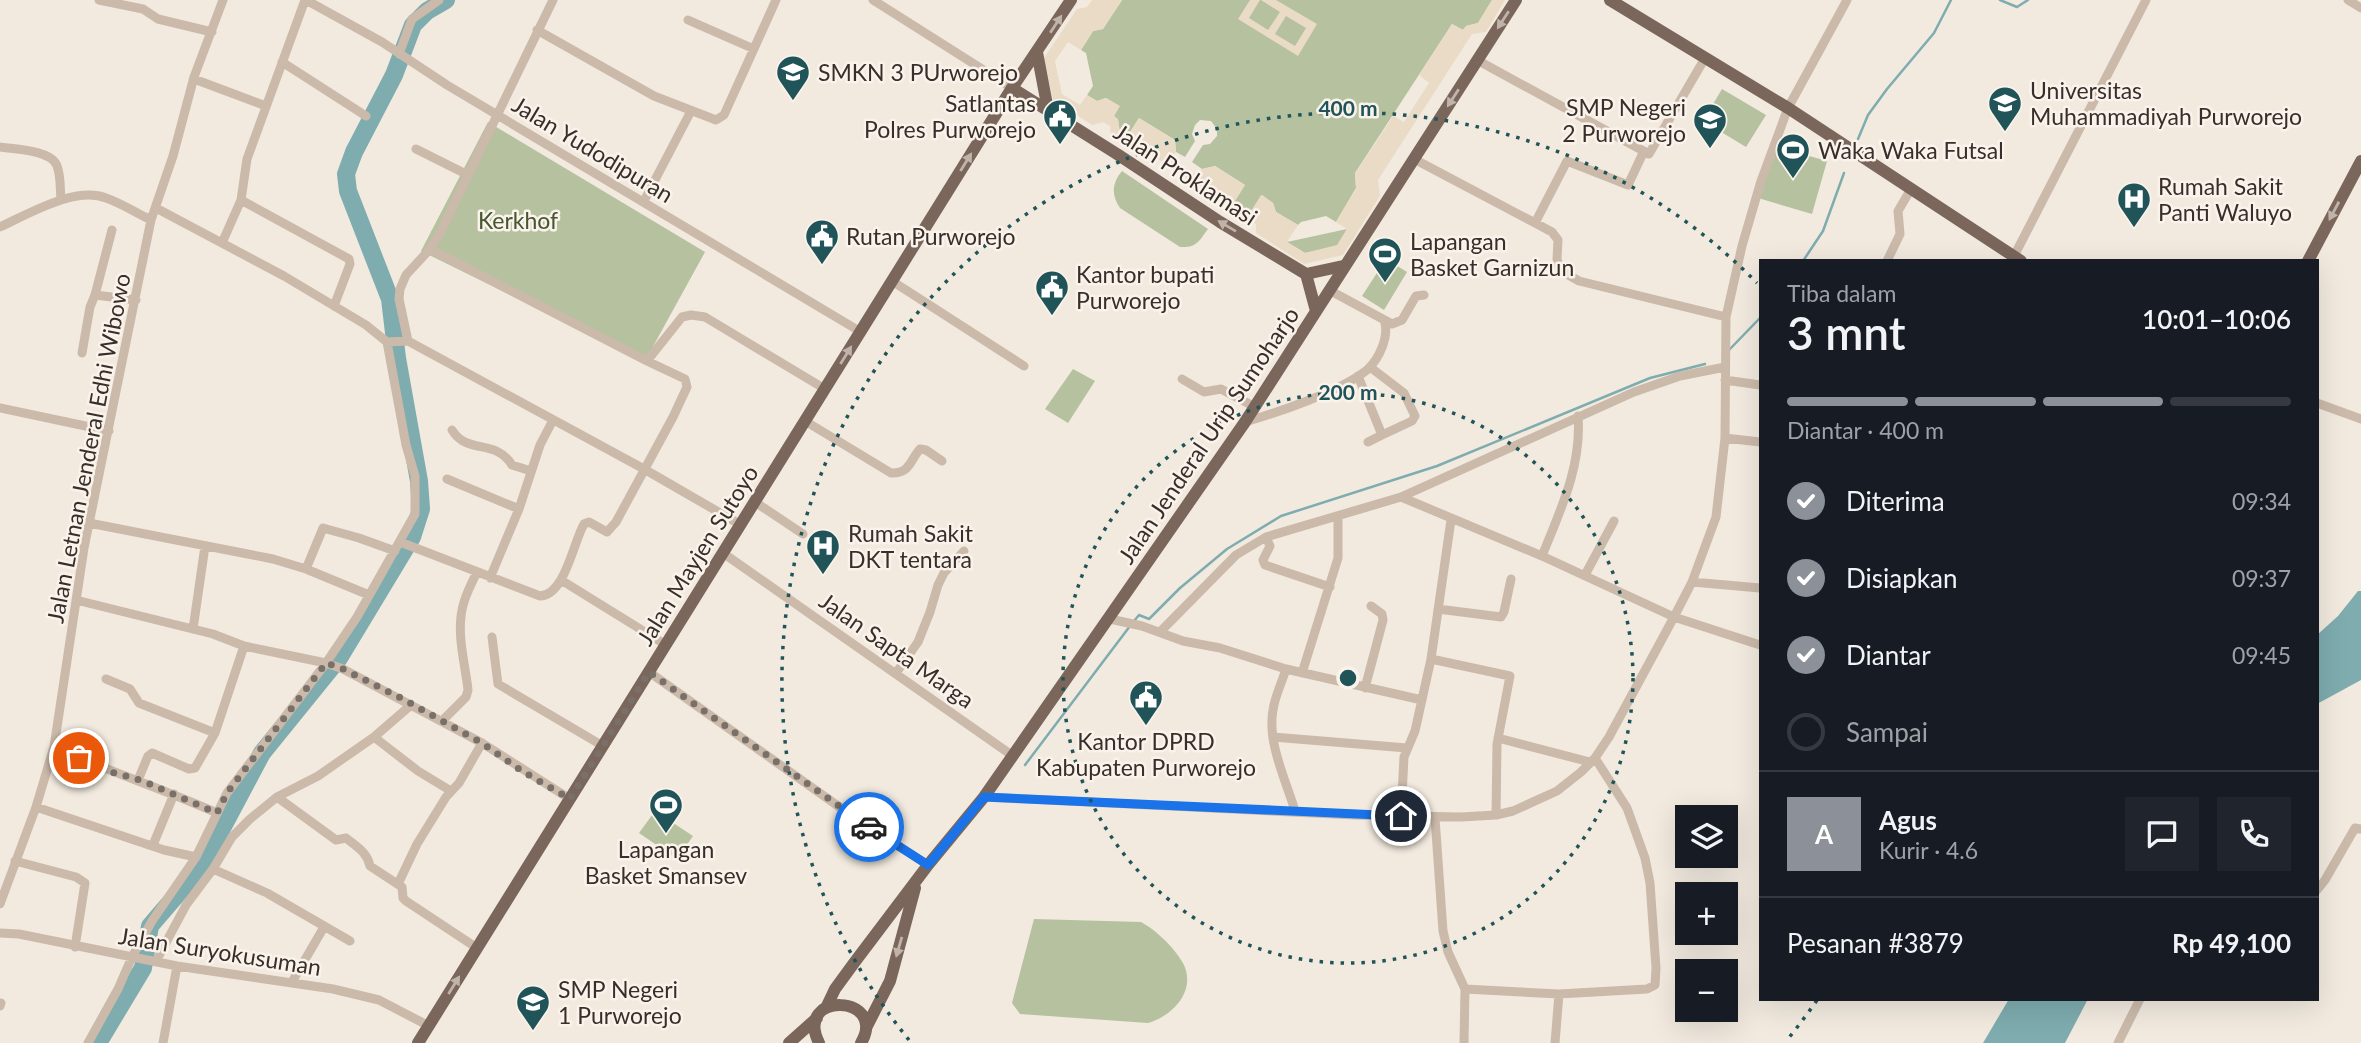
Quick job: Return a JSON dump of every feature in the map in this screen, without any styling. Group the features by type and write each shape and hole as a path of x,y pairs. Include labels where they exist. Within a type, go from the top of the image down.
{"main road":[{"name":"Jalan Mayjen Sutoyo","path":"418,1043 1012,88 1071,0"},
{"name":"Jalan Jenderal Urip Sumoharjo","path":"789,1043 826,1007 842,979 928,865 984,797 1116,620 1516,0"},
{"path":"1610,0 1788,108 2016,259"},
{"path":"1037,52 1048,110"},
{"name":"Jalan Proklamasi","path":"1012,88 1306,274"},
{"path":"2309,259 2361,161"},
{"path":"1316,311 1306,274 1343,266"},
{"path":"863,1038 890,981 916,881"},
{"path":"826,1007 835,1004 852,1006 864,1019 863,1038"},
{"path":"816,1042 814,1026 817,1018"}],"street":[{"path":"99,0 143,9 158,19 212,32"},
{"name":"Jalan Letnan Jenderal Edhi Wibowo","path":"1,901 36,807 54,747 89,523 151,220 194,79 223,0"},
{"path":"222,243 242,200 247,159 306,0"},
{"name":"Jalan Yudodipuran","path":"306,0 382,42 414,65 861,332"},
{"path":"400,55 412,19 439,0"},
{"path":"88,1043 152,920 195,857 227,793 329,664 395,551 406,544 415,514 415,476 406,445 397,342 400,289 406,275 430,249 553,0"},
{"path":"537,30 625,81 716,120 723,118 776,0"},
{"path":"873,0 1012,88"},
{"path":"984,797 1435,818 1496,815 1557,791 1593,760 1609,737 1692,582 1716,517 1725,438 1726,317 1742,246 1761,181 1788,108 1847,0"},
{"path":"2016,259 2146,0"},
{"path":"2348,0 2361,8"},
{"path":"688,20 754,49"},
{"path":"1477,60 1649,154 1705,58"},
{"path":"282,62 366,116"},
{"path":"194,79 266,106"},
{"path":"644,201 691,111"},
{"path":"0,147 44,154 52,158 58,167 61,200"},
{"path":"416,149 468,174"},
{"path":"1535,223 1567,161 1628,186 1644,151"},
{"path":"1414,159 1556,236 1557,264 1560,270 1579,281 1726,317"},
{"path":"1888,259 1900,233 1898,211 1911,189"},
{"path":"0,227 61,200 87,196 104,197 151,220"},
{"path":"242,200 349,259 350,264 334,306"},
{"path":"156,208 284,276 397,342 553,421 741,525"},
{"path":"82,353 90,307 96,295 112,230"},
{"path":"406,544 542,596 551,592 561,580 584,524 589,522 609,531 687,387 685,379 430,249"},
{"path":"892,281 1024,366"},
{"path":"1329,290 1392,324 1402,320 1416,296 1424,295"},
{"path":"96,295 136,300"},
{"path":"646,361 682,317 699,315 825,389"},
{"path":"1245,422 1300,403 1358,376 1370,367 1386,336 1384,320"},
{"path":"1368,442 1412,421 1415,416 1404,393 1370,367"},
{"path":"1160,632 1236,555 1266,537 1401,497 1578,416 1657,384 1680,376 1725,367"},
{"path":"1358,376 1382,435"},
{"path":"1182,379 1204,392 1221,389 1255,407"},
{"path":"1725,380 1759,385"},
{"path":"2319,404 2361,419"},
{"path":"0,408 109,431"},
{"path":"1542,556 1573,472 1580,439 1578,416"},
{"path":"491,578 519,509 540,444 553,421"},
{"path":"805,421 891,473 900,473 909,467 920,449 942,461"},
{"path":"452,430 461,442 471,446 478,444 507,456 512,465 531,471"},
{"path":"1725,438 1759,442"},
{"path":"447,479 519,509"},
{"path":"1401,497 1542,556 1674,617 1759,645"},
{"path":"755,502 803,534"},
{"path":"1302,673 1338,558 1338,516"},
{"path":"1401,816 1403,763 1415,731 1431,659 1451,520"},
{"path":"1585,575 1614,521"},
{"path":"89,523 306,569 369,595"},
{"path":"306,569 323,528 395,551"},
{"path":"1266,537 1270,546 1263,560 1265,565 1330,587"},
{"path":"193,629 205,546"},
{"path":"896,673 918,642 937,585 964,551"},
{"name":"Jalan Sapta Marga","path":"723,553 1013,757"},
{"path":"442,720 466,697 468,690 461,622 463,604 477,572"},
{"path":"1438,609 1501,617 1511,579"},
{"path":"561,580 666,645"},
{"path":"1692,582 1759,588"},
{"path":"76,600 193,629 244,646 343,669 442,720 570,799"},
{"path":"1364,688 1383,620 1382,614 1371,606"},
{"path":"1116,620 1286,669 1422,700"},
{"path":"492,637 498,684 603,746"},
{"path":"138,780 148,756 152,753 189,769 195,768 215,733 244,646"},
{"path":"1431,659 1510,676 1495,762 1496,815"},
{"path":"1286,669 1273,709 1273,737 1295,811"},
{"path":"649,672 855,818 928,865"},
{"path":"106,679 134,691 139,703 215,733"},
{"path":"152,961 232,837 250,818 277,797 318,776 374,737 411,705"},
{"path":"374,737 418,771 451,790"},
{"path":"1273,737 1407,748"},
{"path":"1465,989 1559,994 1647,989 1656,981 1650,883 1645,858 1627,808 1593,760 1498,738"},
{"path":"398,884 417,844 451,790 459,783 482,743"},
{"path":"54,747 217,813"},
{"path":"153,845 174,794"},
{"path":"277,797 336,840 346,838 365,853 370,866 404,888 403,898 477,948"},
{"path":"36,807 195,857"},
{"path":"1435,818 1443,931 1448,952 1465,989 1464,1043"},
{"path":"2319,888 2355,828 2361,829"},
{"path":"15,861 76,877 85,883 75,947"},
{"path":"213,869 267,893 350,940"},
{"path":"292,982 324,927"},
{"name":"Jalan Suryokusuman","path":"0,933 19,934 177,966 292,982 379,1000 429,1026"},
{"path":"163,1043 177,966"},
{"path":"1555,1043 1559,994"},
{"path":"2118,1043 2139,1001"}],"green space":[{"path":"1122,0 1492,0 1478,23 1466,26 1463,30 1452,24 1355,173 1356,188 1336,222 1326,216 1298,225 1276,212 1273,203 1262,195 1251,211 1238,211 1231,206 1245,185 1215,166 1202,169 1192,162 1203,145 1210,144 1217,136 1217,129 1211,121 1200,120 1195,125 1192,134 1195,141 1185,157 1176,152 1175,140 1139,118 1127,137 1120,133 1118,120 1114,116 1119,106 1106,98 1097,101 1087,95 1093,86 1086,53 1081,50 1093,31 1103,29"},
{"path":"1722,89 1766,115 1746,147 1703,121"},
{"name":"Kerkhof","path":"488,122 705,252 645,361 421,251"},
{"name":"Waka Waka Futsal","path":"1777,147 1827,161 1812,214 1758,198"},
{"path":"1122,171 1208,229 1200,240 1194,245 1180,247 1120,208 1114,189"},
{"path":"1347,229 1337,246 1305,253 1287,242"},
{"name":"Lapangan Basket Garnizun","path":"1386,259 1407,272 1384,310 1362,296"},
{"path":"1073,369 1095,381 1068,423 1045,409"},
{"name":"Lapangan Basket Smansev","path":"655,811 693,836 677,859 639,833"},
{"path":"1034,919 1141,922 1165,940 1184,965 1187,984 1180,1002 1165,1015 1148,1023 1020,1014 1012,1003"}],"shaded area":[{"path":"1092,0 1122,0 1103,29 1093,31 1081,50 1068,42 1055,61 1062,94 1080,105 1087,95 1097,101 1106,98 1120,106 1114,116 1118,119 1120,133 1127,137 1139,118 1175,140 1176,152 1171,159 1197,175 1202,169 1215,166 1245,185 1232,206 1238,211 1252,210 1261,195 1273,203 1276,212 1298,225 1287,242 1305,253 1337,245 1347,229 1336,222 1356,188 1355,174 1393,116 1404,122 1429,83 1419,75 1452,24 1463,30 1466,26 1478,23 1492,0 1505,0 1486,32 1472,34 1378,180 1380,196 1343,255 1304,264 1256,233 1256,224 1246,218 1237,220 1211,203 1209,193 1146,151 1135,152 1111,137 1110,126 1103,122 1092,125 1053,100 1044,58 1077,9 1087,7"},
{"path":"1250,0 1260,0 1249,18 1268,30 1280,12 1261,0 1276,0 1317,24 1298,56 1238,19","holes":["1286,16 1306,28 1295,46 1275,34"]}],"water":[{"path":"2358,591 2361,591 2361,680 2319,703 2319,633 2338,616"},
{"path":"2008,1001 2087,1001 2065,1043 1983,1043"}],"waterway":[{"path":"98,1043 143,968 150,926 187,883 211,849 262,753 339,658 412,537 421,509 419,481 397,358 390,299 348,191 346,174 354,152 394,75 413,25 427,11 446,0"},
{"path":"1858,139 1868,115 1934,33 1951,0"},
{"path":"2000,0 2017,7 2028,0"},
{"path":"1804,259 1823,231 1844,173"},
{"path":"1729,350 1759,319"},
{"path":"1134,621 1139,615 1149,619 1180,588 1227,549 1281,516 1437,466 1650,378 1705,364"},
{"path":"1025,765 1130,626"}],"way so far":[{"path":"79,758 108,771 143,781 217,813 227,793 326,663 343,669 442,720 570,799 649,672 869,827"}],"place":[{"name":"SMKN 3 PUrworejo","path":"793,102"},
{"name":"Universitas Muhammadiyah Purworejo","path":"2005,133"},
{"name":"Satlantas Polres Purworejo","path":"1060,146"},
{"name":"SMP Negeri 2 Purworejo","path":"1710,150"},
{"name":"Waka Waka Futsal","path":"1793,180"},
{"name":"Rumah Sakit Panti Waluyo","path":"2134,229"},
{"name":"Rutan Purworejo","path":"822,266"},
{"name":"Lapangan Basket Garnizun","path":"1385,284"},
{"name":"Kantor bupati Purworejo","path":"1052,317"},
{"name":"Rumah Sakit DKT tentara","path":"823,576"},
{"name":"Kantor DPRD Kabupaten Purworejo","path":"1146,727"},
{"name":"Lapangan Basket Smansev","path":"666,835"},
{"name":"SMP Negeri 1 Purworejo","path":"533,1032"}],"route":[{"path":"869,827 928,865 984,797 1401,816"}]}
